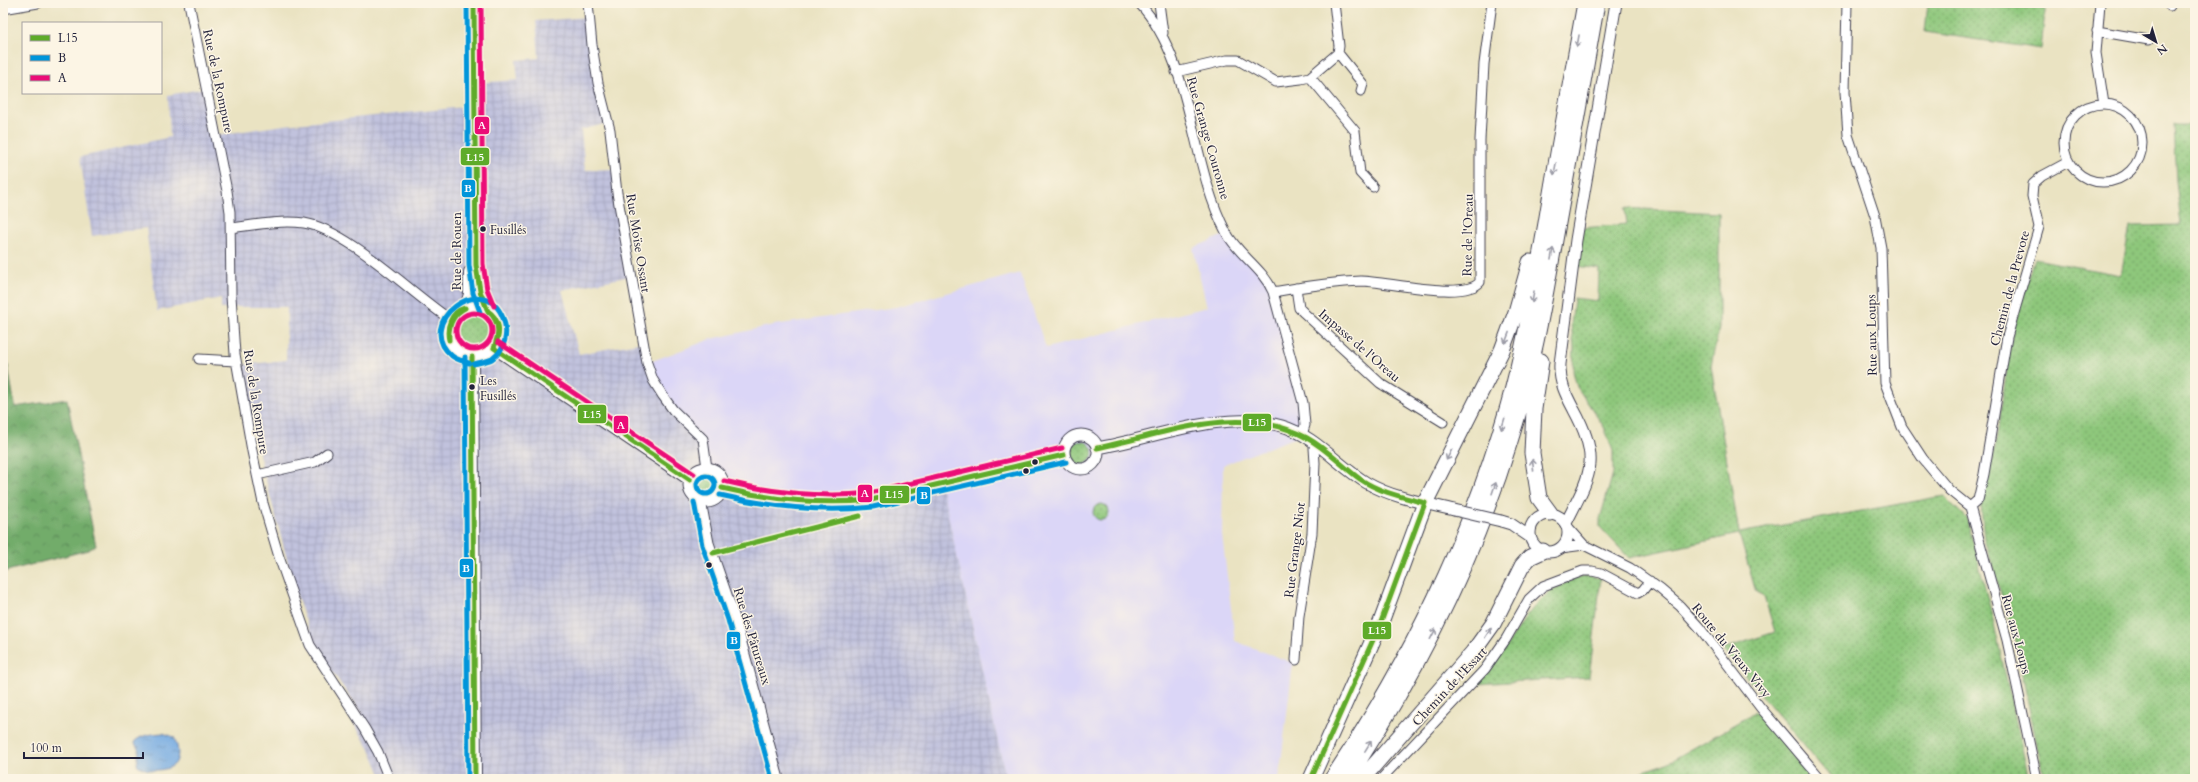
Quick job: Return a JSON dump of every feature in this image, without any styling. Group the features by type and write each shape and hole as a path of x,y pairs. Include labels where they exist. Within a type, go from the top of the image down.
{"highway":[{"path":"1332,779 1385,696 1415,641 1452,564 1478,500 1499,437 1517,374 1530,314 1585,3"},
{"path":"1347,779 1411,675 1440,619 1466,562 1510,442 1528,377 1548,282 1597,3"},
{"path":"1311,779 1381,622 1425,503 1502,350 1516,312 1530,264 1546,222"},
{"path":"1548,282 1542,359 1534,409 1532,440 1537,492 1548,515"},
{"path":"1362,779 1473,652 1493,624 1522,566 1530,557 1543,551"}],"main road":[{"name":"Rue de Rouen","path":"474,3 474,171 477,278 480,294 487,310"},
{"name":"Rue de Rouen","path":"466,307 470,291 470,190 474,171"},
{"path":"466,307 480,307 487,310 495,317 499,325 498,341 494,348 484,355 472,357 459,352 450,342 448,327 454,315 466,307"},
{"path":"472,357 475,779"}],"street":[{"path":"3,9 38,3"},
{"name":"Rue de la Rompure","path":"189,3 224,173 230,228 231,296 236,361 257,475 279,557 310,645 365,729 378,752 389,779"},
{"name":"Rue Moïse Ossant","path":"588,3 592,45 598,83 610,130 617,193 647,363 653,380 662,396 673,410 703,439 707,468"},
{"name":"Rue Grange Couronne","path":"1139,3 1150,16 1165,43 1187,105 1205,178 1216,210 1227,234 1267,281 1273,292 1304,403 1305,425 1302,435"},
{"path":"1176,72 1228,60 1238,60 1276,82 1310,77 1338,53 1339,46 1334,3"},
{"name":"Rue de l'Oreau","path":"1273,292 1314,284 1363,281 1443,290 1472,288 1480,282 1480,140 1484,64 1492,3"},
{"path":"1561,548 1568,538 1567,525 1588,480 1591,451 1586,432 1561,384 1560,364 1576,240 1616,3"},
{"name":"Rue aux Loups","path":"1847,3 1845,92 1848,135 1875,216 1881,248 1885,383 1902,427 1923,459 1949,490 1970,507 2006,640 2037,779"},
{"path":"2100,3 2097,31 2097,66 2104,104"},
{"path":"1150,16 1159,5"},
{"path":"1159,5 1165,43"},
{"path":"2097,31 2149,40"},
{"path":"1338,53 1363,84 1361,91"},
{"path":"1310,77 1355,131 1360,173 1373,187"},
{"path":"2104,104 2122,109 2138,126 2142,146 2136,165 2123,177 2107,183 2088,180 2075,171 2068,162 2064,148 2064,136 2068,124 2085,108 2104,104"},
{"name":"Chemin de la Prevote","path":"1970,507 1978,500 1984,474 2007,337 2040,227 2032,196 2033,184 2042,176 2068,162"},
{"path":"230,228 285,222 322,228 367,256 451,320"},
{"name":"Impasse de l'Oreau","path":"1296,288 1300,308 1304,313 1371,375 1392,392 1443,422"},
{"path":"494,348 690,480"},
{"path":"199,359 236,361"},
{"path":"1097,448 1223,422 1252,421 1269,423 1284,427 1302,435 1367,483 1387,492 1506,523 1530,537 1537,548 1543,551 1556,551 1561,548 1584,545"},
{"path":"1080,435 1091,439 1097,448 1095,461 1084,468 1074,467 1066,460 1064,455 1066,444 1070,439 1080,435"},
{"name":"Rue Grange Niot","path":"1296,660 1299,616 1312,533 1314,448 1316,444"},
{"path":"257,475 315,462 327,453"},
{"path":"722,488 762,498 816,504 842,504 871,500 1064,455"},
{"path":"707,468 716,471 720,476 722,488 714,499 701,501 692,494 689,487 690,480 698,469 707,468"},
{"name":"Rue des Pâtureaux","path":"701,501 709,543 735,618 779,779"},
{"path":"1506,523 1524,522 1548,515 1576,503"},
{"path":"1548,515 1567,525"},
{"path":"1530,537 1530,530 1548,515"},
{"name":"Route du Vieux Vivy","path":"1567,525 1584,545 1614,558 1650,581 1680,606 1760,707 1821,779"},
{"name":"Chemin de l'Essart","path":"1381,779 1485,669 1506,639 1529,599 1539,588 1551,581 1583,571 1602,574 1638,593 1643,590 1650,581"}],"shaded area":[{"path":"589,17 608,123 581,130 585,170 614,169 631,276 562,290 579,354 643,342 653,380 700,434 707,468 699,469 693,474 689,487 692,494 701,501 714,499 722,491 824,504 941,484 1006,779 383,779 371,751 353,722 362,713 317,651 297,597 259,454 242,365 286,360 287,307 237,307 221,309 221,298 157,311 146,228 92,236 80,157 170,137 168,95 206,88 217,135 284,125 474,106 474,83 518,80 516,60 539,58 536,21"},
{"path":"1227,234 1267,281 1301,392 1302,435 1223,465 1222,535 1235,641 1293,663 1279,779 1006,779 941,484 841,504 722,488 720,476 711,469 673,410 647,363 711,339 774,325 896,307 1020,273 1046,348 1207,307 1193,248"}],"green space":[{"path":"1928,3 2046,3 2041,49 1925,32"},
{"path":"2173,125 2195,125 2195,779 2044,779 2014,636 1984,539 1981,505 1995,448 2013,329 2035,259 2121,275 2130,226 2181,225 2176,181"},
{"path":"1625,208 1719,213 1719,327 1711,366 1739,533 1944,496 1967,519 1991,611 2029,779 1832,779 1723,649 1775,632 1764,596 1756,592 1739,534 1629,558 1600,527 1600,519 1613,473 1613,451 1604,427 1577,387 1573,371 1574,347 1571,325 1574,298 1598,301 1599,269 1575,266 1583,228 1627,224"},
{"path":"470,313 478,313 488,318 492,325 492,339 488,346 478,351 470,351 460,346 458,343 455,336 455,328 460,318 463,316"},
{"path":"3,337 15,407 67,399 96,546 88,550 3,572"},
{"path":"1081,441 1089,445 1093,453 1089,461 1081,465 1073,461 1069,453 1073,445"},
{"path":"705,472 713,475 716,483 713,491 705,494 697,491 694,483 697,475"},
{"path":"1098,504 1104,504 1109,509 1107,518 1104,520 1098,520 1093,515 1093,509"},
{"path":"1586,576 1601,578 1589,677 1478,684 1497,661 1534,607 1544,597 1556,588 1570,581"},
{"path":"1755,711 1813,779 1621,779 1667,763 1741,721"}],"water":[{"path":"163,733 174,737 178,752 176,762 169,768 157,770 140,767 137,764 139,750 134,742 144,736"}],"transit line":[{"name":"B","path":"467,3 469,265 473,293 480,312"},
{"name":"L15","path":"474,3 476,265 480,291 487,309"},
{"name":"A","path":"481,3 483,264 487,289 494,306"},
{"name":"B","path":"469,363 452,356 442,343 440,329 446,317 455,306 468,300 481,299 494,304 503,318 506,335 503,346 492,359 474,364"},
{"name":"L15","path":"449,340 448,330 453,316 465,308"},
{"name":"L15","path":"449,340 450,325 454,317 465,308"},
{"name":"L15","path":"488,311 495,318 498,326 499,331 495,345"},
{"name":"L15","path":"488,311 498,326 498,335 495,345"},
{"name":"A","path":"474,313 487,318 492,331 487,344 474,349 461,344 456,331 461,318 474,313"},
{"name":"A","path":"498,342 694,474"},
{"name":"L15","path":"494,348 690,480"},
{"name":"B","path":"465,357 468,779"},
{"name":"L15","path":"472,357 475,779"},
{"name":"L15","path":"1097,448 1203,424 1256,422 1282,428 1307,438 1321,447 1367,484 1391,494 1425,503 1381,622 1311,779"},
{"name":"A","path":"724,481 760,489 814,495 870,493 1062,448"},
{"name":"L15","path":"722,488 759,496 815,502 871,500 1064,455"},
{"name":"B","path":"720,495 758,503 796,508 854,509 873,507 1066,462"},
{"name":"B","path":"706,476 710,477 714,481 715,485 714,489 710,493 706,494 702,493 698,489 697,485 698,481 702,477 706,476"},
{"name":"B","path":"694,502 702,545 728,620 772,779"},
{"name":"L15","path":"713,553 860,516"}],"place":[{"name":"Fusillés","path":"483,229"},
{"name":"Les Fusillés","path":"472,387"}]}
